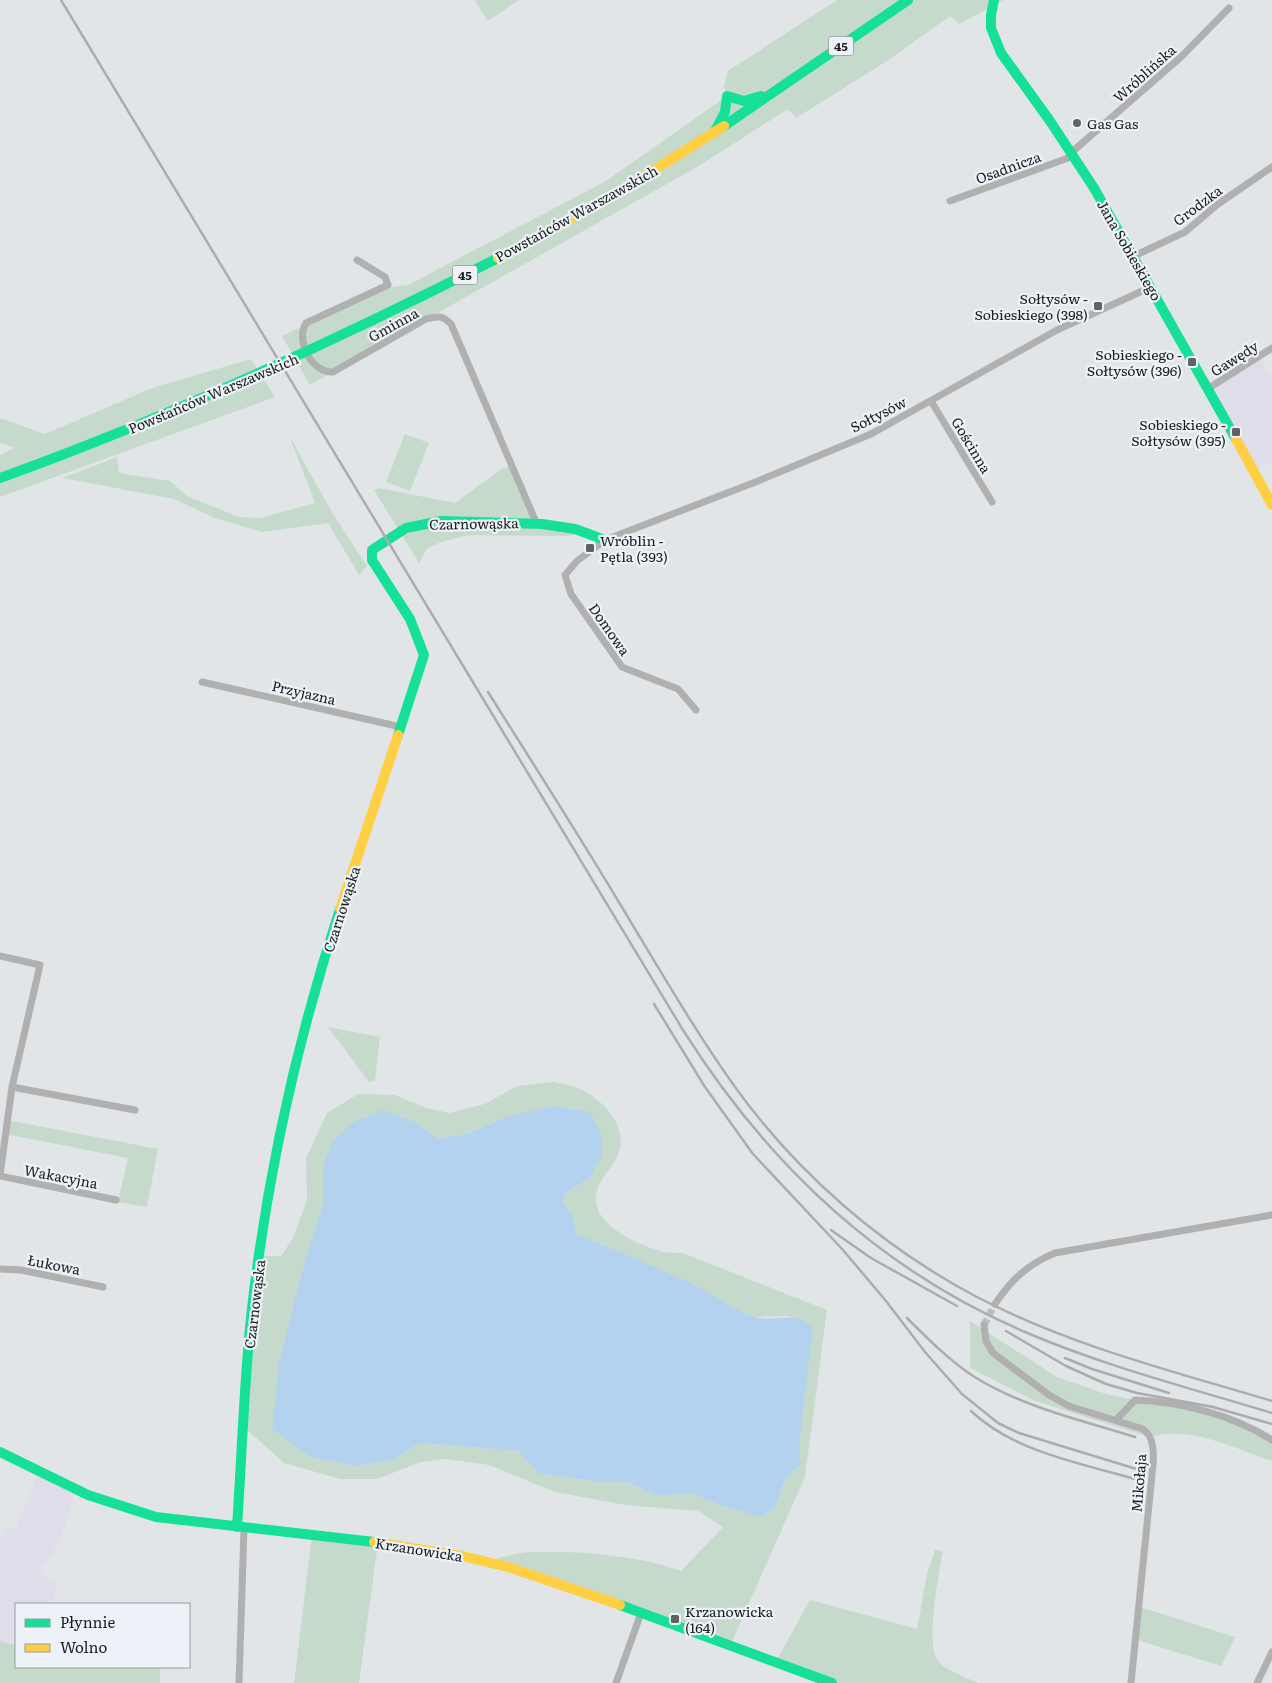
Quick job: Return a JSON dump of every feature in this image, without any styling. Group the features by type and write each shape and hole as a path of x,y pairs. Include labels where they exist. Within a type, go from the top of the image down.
{"street":[{"name":"Powstańców Warszawskich","path":"0,478 146,423 250,378 316,349 465,275 611,197 713,133 908,0"},
{"name":"Jana Sobieskiego","path":"994,0 990,16 990,27 997,48 1072,152 1209,388 1272,505"},
{"name":"Wróblińska","path":"1072,152 1182,56 1229,8"},
{"path":"713,133 721,123 725,112 727,96 744,100 774,91"},
{"name":"Osadnicza","path":"950,201 1062,162 1072,152"},
{"name":"Grodzka","path":"1134,256 1185,232 1218,204 1272,167"},
{"name":"Gminna","path":"357,260 385,277 388,285 306,323 302,328 302,341 313,363 323,371 333,372 426,319 440,316 445,318 451,324 536,522"},
{"name":"Sołtysów","path":"606,540 753,483 871,434 1057,330 1151,286"},
{"name":"Gawędy","path":"1209,388 1272,348"},
{"name":"Gościnna","path":"931,402 992,502"},
{"name":"Czarnowąska","path":"239,1683 241,1528 252,1309 270,1185 291,1077 333,931 423,660 423,648 413,627 372,560 372,550 400,532 420,524 441,521 536,522 588,532 606,540"},
{"name":"Domowa","path":"606,540 576,561 565,575 571,594 622,667 678,690 696,710"},
{"name":"Przyjazna","path":"202,682 401,727"},
{"name":"Wakacyjna","path":"0,956 40,965 12,1087 0,1176 116,1200"},
{"path":"12,1087 136,1110"},
{"path":"995,1304 1008,1286 1026,1268 1056,1253 1272,1216"},
{"name":"Łukowa","path":"0,1270 21,1270 103,1287"},
{"name":"Mikołaja","path":"984,1325 986,1341 993,1353 1049,1395 1069,1406 1143,1429 1150,1437 1154,1449 1131,1683"},
{"path":"1116,1420 1135,1400 1153,1400 1239,1421 1272,1440"},
{"name":"Krzanowicka","path":"0,1452 74,1491 114,1507 160,1518 399,1545 460,1555 532,1574 832,1683"},
{"path":"616,1683 641,1613"},
{"path":"1257,1683 1272,1652"}],"shaded area":[{"path":"1260,358 1272,377 1272,462 1254,472 1209,388"},
{"path":"39,1473 74,1491 61,1539 39,1574 57,1583 53,1603 15,1603 15,1645 0,1641 0,1541 6,1526 15,1530"}],"green space":[{"path":"474,0 519,0 488,21"},
{"path":"837,0 1004,0 959,24 950,16 887,61 796,118 788,109 697,167 310,385 282,336 386,288 408,285 606,181 727,96 724,86 728,71"},
{"path":"251,359 275,397 0,497 0,455 14,448 0,442 0,418 45,434 152,388"},
{"path":"405,434 429,443 410,491 386,482"},
{"path":"289,435 333,514 367,566 359,575 328,523 262,532 215,518 174,499 63,478 117,457 119,473 170,481 187,496 239,517 260,518 315,503"},
{"path":"511,466 536,522 588,532 567,536 469,535 441,542 427,549 419,563 374,490 379,488 455,503 500,470"},
{"path":"328,1027 380,1037 375,1081 369,1082"},
{"path":"554,1082 574,1086 605,1106 611,1114 620,1132 621,1142 615,1161 600,1183 596,1200 599,1211 605,1221 626,1237 660,1251 683,1253 827,1310 805,1477 730,1646 486,1561 528,1552 590,1553 648,1561 681,1571 723,1527 698,1511 625,1505 555,1492 489,1465 446,1459 421,1462 377,1479 340,1479 284,1463 244,1427 264,1256 281,1256 293,1238 307,1200 306,1158 327,1113 358,1094 395,1095 426,1108 450,1113 484,1104 518,1086","holes":["506,1117 590,1178 566,1193 563,1203 573,1217 576,1234 704,1290 728,1306 755,1317 790,1316 800,1434 800,1466 786,1477 774,1509 759,1517 717,1504 694,1494 655,1495 624,1481 592,1481 537,1473 518,1451 420,1443 393,1460 355,1466 311,1457 302,1271 323,1205 417,1123 438,1139 469,1133"]},
{"path":"7,1120 158,1149 147,1207 118,1202 128,1158 5,1134"},
{"path":"970,1321 1057,1377 1106,1394 1135,1400 1153,1401 1239,1421 1272,1440 1272,1461 1196,1436 1165,1434 1150,1437 1035,1401 970,1368"},
{"path":"312,1535 378,1543 359,1683 294,1683"},
{"path":"935,1550 943,1551 934,1608 934,1653 938,1661 945,1667 979,1683 832,1683 775,1663 810,1600 917,1629 927,1574"},
{"path":"1137,1606 1235,1637 1221,1666 1134,1639"},
{"path":"0,1641 15,1645 15,1668 160,1668 160,1683 0,1683"}],"water":[{"path":"553,1106 590,1112 602,1136 602,1154 590,1178 566,1193 563,1202 573,1217 576,1234 687,1282 752,1316 797,1319 813,1328 800,1434 800,1466 786,1477 774,1509 759,1517 717,1504 694,1494 655,1495 624,1481 592,1481 537,1473 518,1451 420,1443 393,1460 355,1466 311,1457 272,1429 279,1363 302,1271 323,1205 323,1165 333,1142 352,1123 383,1110 417,1123 438,1139 469,1133 506,1117"}],"tunnel":[{"path":"984,1325 995,1304"}],"railway":[{"path":"61,0 683,1030 716,1079 752,1125 790,1168 831,1208 875,1244 922,1277 972,1306 1025,1332 1085,1355 1147,1376 1272,1413"},
{"path":"488,692 720,1065 759,1119 813,1178 874,1231 940,1276 975,1296 1010,1313 1083,1343 1159,1368 1272,1401"},
{"path":"654,1004 705,1087 753,1154 843,1250 886,1301 925,1352 962,1394 998,1423 1019,1433 1143,1471"},
{"path":"831,1230 871,1258 957,1306"},
{"path":"907,1318 956,1363 992,1387 1052,1412 1135,1437"},
{"path":"1006,1331 1066,1366 1106,1384 1137,1393 1213,1407 1272,1424"},
{"path":"1065,1358 1092,1369 1169,1393"},
{"path":"971,1411 1008,1437 1029,1447 1142,1481"}],"traffic: fast":[{"path":"724,126 908,0"},
{"path":"994,0 991,28 1001,53 1050,121 1094,188 1236,439"},
{"path":"716,129 725,112 727,96 744,101 761,96"},
{"path":"0,478 127,429 252,376 376,319 498,258"},
{"path":"398,735 424,655 410,619 372,560 372,550 406,528 441,521 542,524 575,529 605,540"},
{"path":"237,1527 249,1335 266,1206 297,1057 340,909"},
{"path":"0,1452 88,1495 156,1517 374,1542"},
{"path":"620,1605 832,1683"}],"traffic: slow":[{"path":"498,258 611,197 724,126"},
{"path":"1236,439 1272,505"},
{"path":"340,909 398,735"},
{"path":"374,1542 462,1556 508,1567 620,1605"}],"place":[{"name":"Gas Gas","path":"1077,123"},
{"name":"Sołtysów - Sobieskiego (398)","path":"1098,306"},
{"name":"Sobieskiego - Sołtysów (396)","path":"1192,362"},
{"name":"Sobieskiego - Sołtysów (395)","path":"1236,432"},
{"name":"Wróblin - Pętla (393)","path":"590,548"},
{"name":"Krzanowicka (164)","path":"675,1619"}]}
